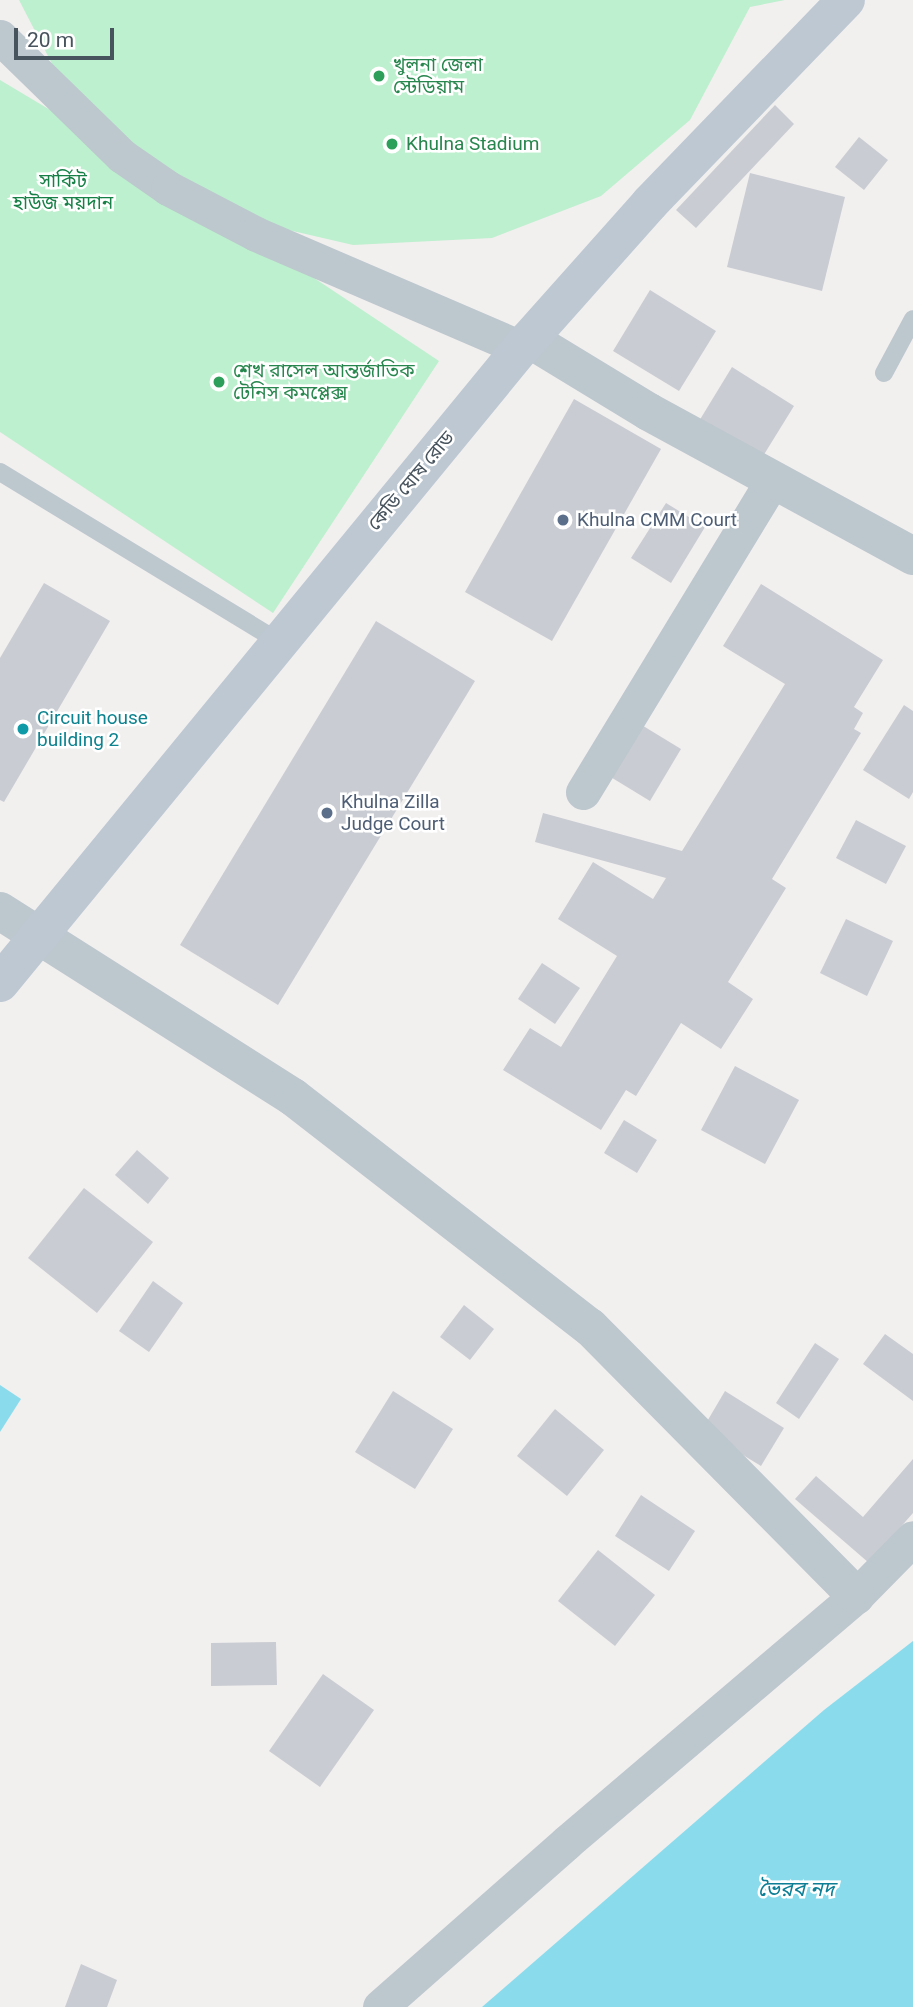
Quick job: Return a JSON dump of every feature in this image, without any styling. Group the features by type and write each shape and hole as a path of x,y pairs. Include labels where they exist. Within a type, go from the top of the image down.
{"main road":[{"name":"কেডি ঘোষ রোড","path":"0,983 278,641 525,344 650,203 846,0"}],"street":[{"path":"0,37 122,156 168,188 256,234 525,344 913,556"},
{"path":"583,792 773,480"},
{"path":"0,911 40,933 293,1097 590,1327 856,1596"},
{"path":"380,2007 567,1842 856,1596 913,1538"}],"lane":[{"path":"884,373 913,319"},
{"path":"0,472 278,641"}],"green space":[{"name":"সার্কিট হাউজ ময়দান","path":"19,0 785,0 750,7 690,120 601,196 492,238 353,245 245,220 168,181 439,361 273,613 0,432 0,80 139,163 65,89"}],"water":[{"path":"0,1385 21,1399 0,1432"},
{"name":"ভৈরব নদ","path":"913,1641 913,2007 482,2007 824,1710"}],"building":[{"path":"775,105 794,124 696,228 676,210"},
{"path":"859,137 888,160 864,190 835,167"},
{"path":"750,173 845,197 822,291 727,267"},
{"path":"650,290 716,331 679,391 613,351"},
{"path":"732,367 794,406 755,469 693,431"},
{"name":"Khulna CMM Court","path":"574,399 661,449 552,641 465,592"},
{"path":"666,503 705,527 671,583 631,558"},
{"name":"Circuit house building 2","path":"44,583 110,621 4,802 0,800 0,658"},
{"path":"761,584 883,660 854,707 863,713 854,729 861,733 772,879 786,888 728,982 753,999 721,1049 681,1023 636,1096 626,1090 601,1130 503,1070 530,1028 561,1047 617,956 558,919 593,862 653,899 666,878 535,842 543,813 682,851 785,684 723,646"},
{"name":"Khulna Zilla Judge Court","path":"376,621 475,681 278,1005 180,945"},
{"path":"904,705 913,711 913,792 909,799 863,770"},
{"path":"640,724 681,749 650,801 609,776"},
{"path":"856,820 906,846 886,884 836,858"},
{"path":"846,919 893,941 867,996 820,973"},
{"path":"542,963 580,988 555,1024 518,999"},
{"path":"735,1066 799,1100 765,1164 701,1130"},
{"path":"624,1120 657,1140 637,1173 604,1153"},
{"path":"137,1150 169,1178 148,1204 115,1175"},
{"path":"84,1188 153,1242 97,1313 28,1258"},
{"path":"153,1281 183,1303 149,1352 119,1331"},
{"path":"464,1305 494,1329 470,1360 440,1337"},
{"path":"885,1334 913,1354 913,1401 863,1364"},
{"path":"815,1343 839,1359 799,1419 776,1403"},
{"path":"393,1391 453,1429 415,1489 355,1452"},
{"path":"725,1391 784,1428 761,1466 702,1430"},
{"path":"555,1409 604,1450 567,1496 517,1456"},
{"path":"913,1459 913,1513 869,1563 795,1499 816,1476 863,1517"},
{"path":"641,1495 695,1531 669,1571 615,1536"},
{"path":"598,1550 655,1595 615,1646 558,1601"},
{"path":"276,1642 277,1685 211,1686 211,1643"},
{"path":"323,1674 374,1710 320,1787 269,1751"},
{"path":"81,1964 117,1980 107,2007 65,2007"}],"place":[{"name":"খুলনা জেলা স্টেডিয়াম","path":"379,76"},
{"name":"Khulna Stadium","path":"392,144"},
{"name":"শেখ রাসেল আন্তর্জাতিক টেনিস কমপ্লেক্স","path":"219,382"},
{"name":"Khulna CMM Court","path":"563,520"},
{"name":"Circuit house building 2","path":"23,729"},
{"name":"Khulna Zilla Judge Court","path":"327,813"}]}
